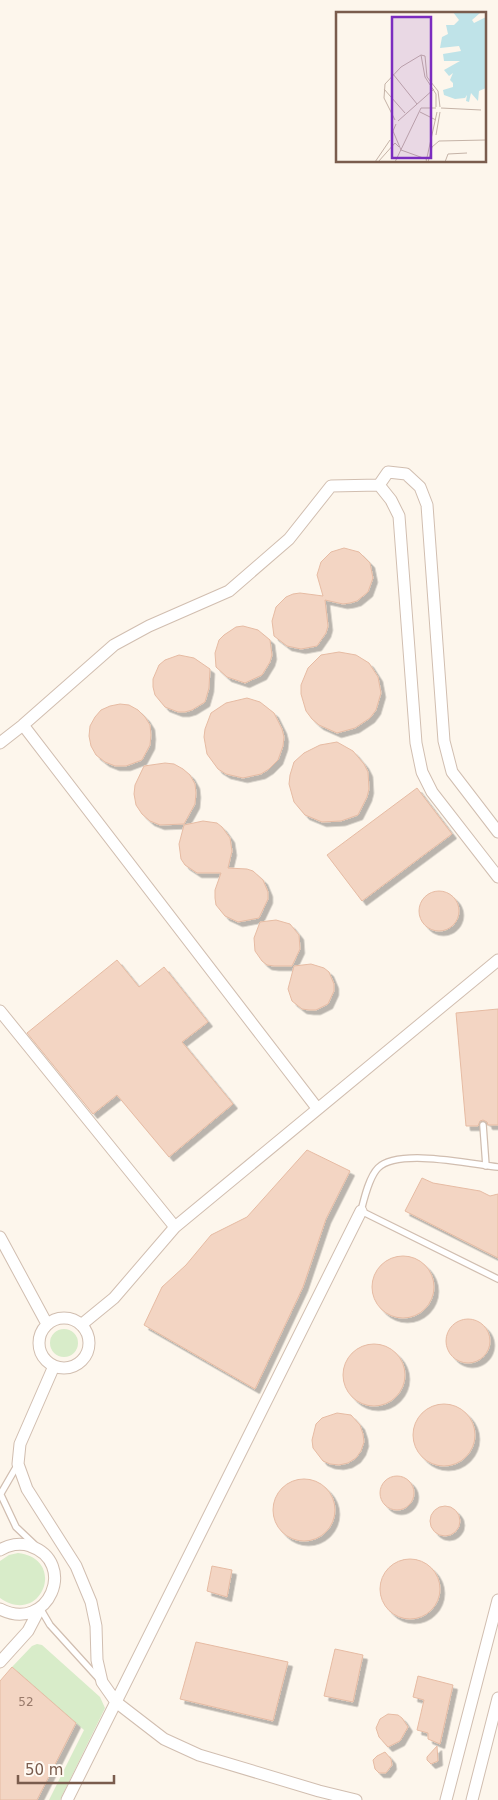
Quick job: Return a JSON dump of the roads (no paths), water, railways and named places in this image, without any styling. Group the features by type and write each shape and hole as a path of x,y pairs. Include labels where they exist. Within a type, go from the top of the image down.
{"street":[{"path":"379,485 388,472 406,474 420,487 427,505 444,741 452,772 498,832"},
{"path":"0,743 114,645 148,626 229,590 289,539 331,486 379,485"},
{"path":"379,485 391,500 399,516 416,743 422,772 432,792 498,877"},
{"path":"23,725 318,1108"},
{"path":"81,1325 114,1298 175,1227 498,960"},
{"path":"0,1011 175,1227"},
{"path":"67,1800 361,1211"},
{"path":"0,1236 48,1324"},
{"path":"61,1318 75,1321 81,1325 86,1331 88,1338 87,1353 76,1365 69,1367 54,1366 47,1361 39,1347 42,1331 48,1324 61,1318"},
{"path":"54,1366 20,1444 18,1464 27,1489 76,1566 91,1602 96,1626 97,1660 102,1682 116,1702 164,1740 200,1755 319,1791 356,1800"},
{"path":"0,1550 16,1544 28,1545 39,1550 47,1557 53,1567 55,1578 53,1590 48,1600 40,1608 28,1631 0,1662"},
{"path":"446,1800 498,1600"},
{"path":"0,1609 19,1615 30,1613 40,1608"},
{"path":"472,1800 498,1698"}],"lane":[{"path":"483,1126 486,1166"},
{"path":"498,1167 422,1158 395,1158 378,1168 368,1187 361,1211 498,1279"},
{"path":"18,1464 0,1494 16,1527 39,1550"},
{"path":"40,1608 50,1624 102,1682"}]}
